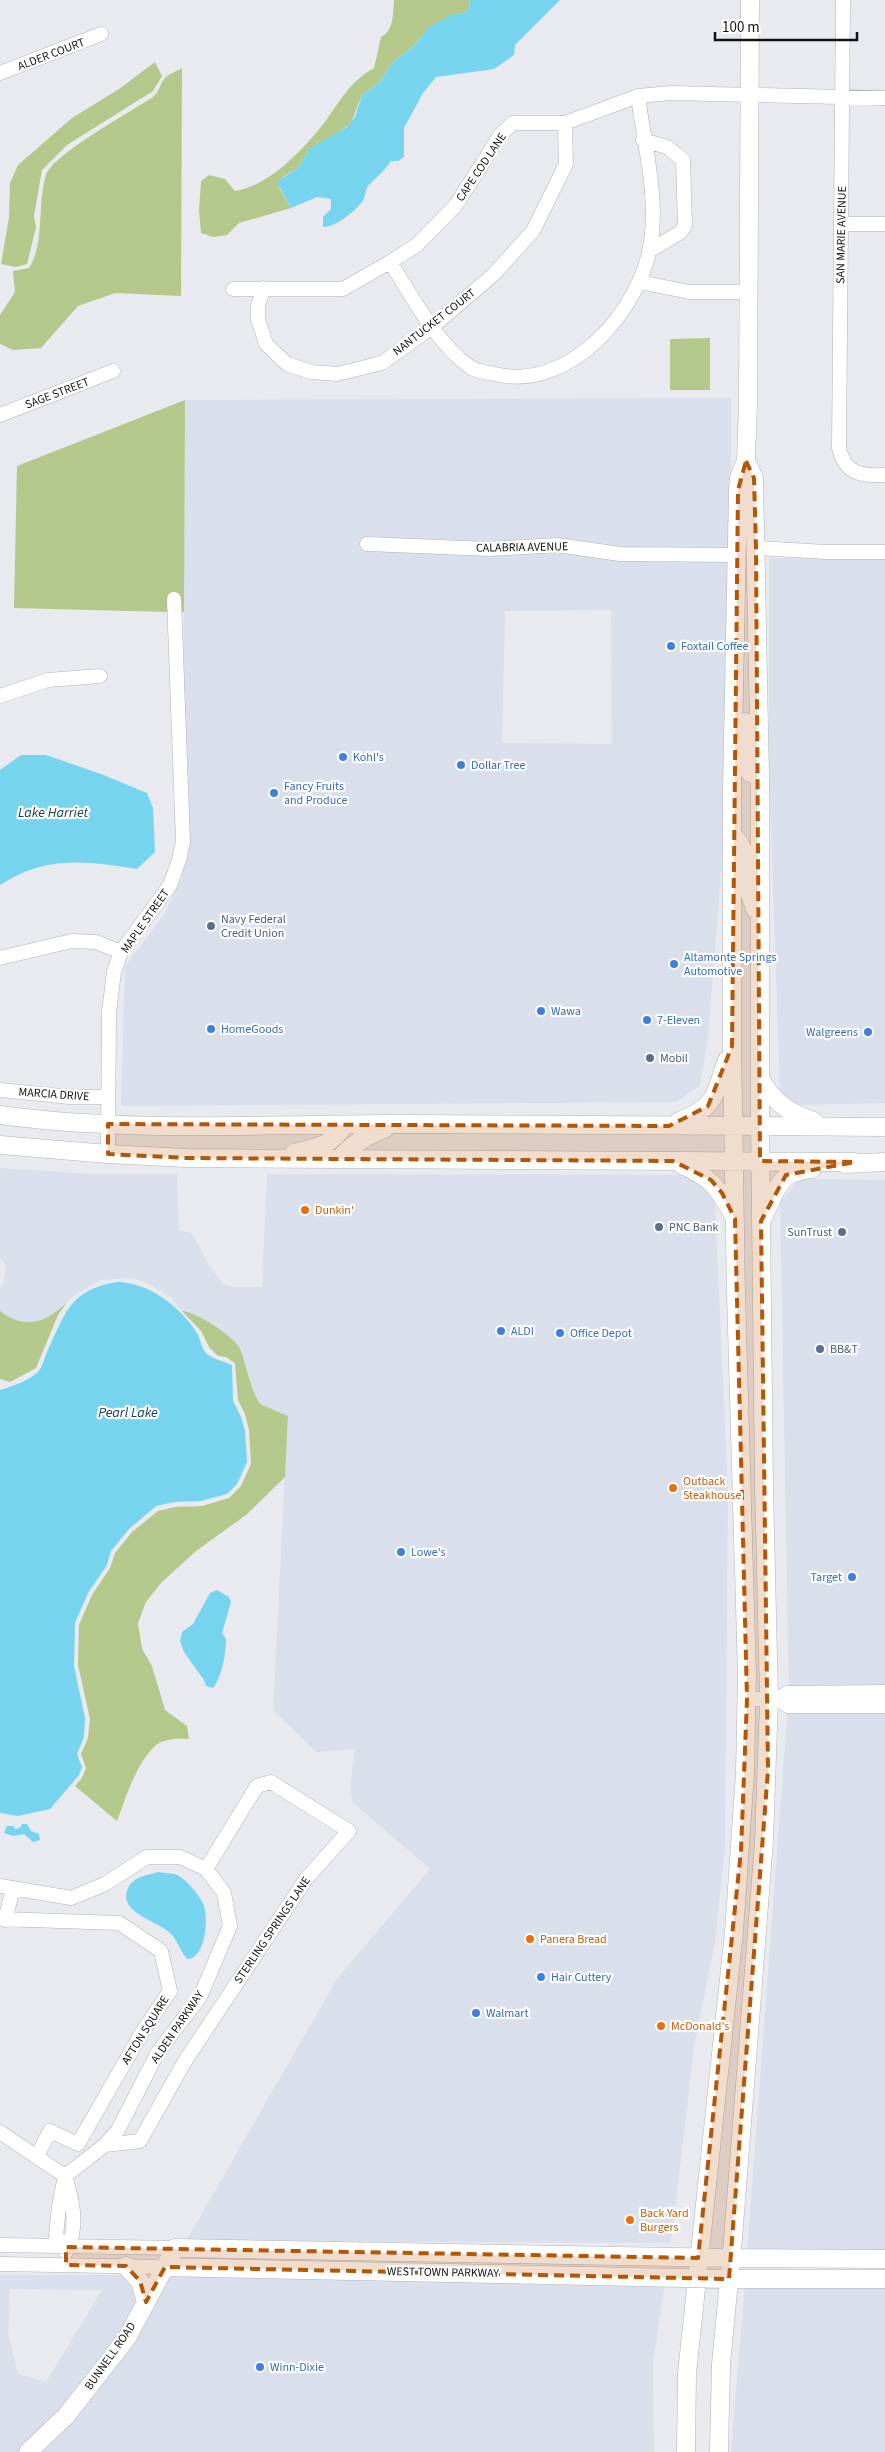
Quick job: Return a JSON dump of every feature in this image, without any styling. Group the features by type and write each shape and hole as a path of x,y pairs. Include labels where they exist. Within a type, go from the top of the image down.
{"main road":[{"path":"686,2452 687,2373 730,1977 741,1851 747,1699 735,1219 732,1046 732,835 738,490 739,478 746,461 750,0"},
{"path":"719,2452 719,2390 753,1984 773,1699 764,1487 760,1161 760,778 756,548 754,478 746,461"},
{"path":"738,490 744,505 744,528 756,548"},
{"path":"737,555 748,574 749,643 758,653"},
{"path":"735,676 745,694 746,764 750,773 760,778"},
{"path":"732,835 744,848 747,884 760,926"},
{"path":"669,1126 708,1106 719,1087 732,1046"},
{"path":"760,1078 774,1099 793,1114 831,1126"},
{"path":"0,1115 39,1120 153,1126 396,1124 885,1126"},
{"path":"272,1159 320,1146 336,1138 344,1124"},
{"path":"339,1159 350,1146 361,1138 396,1124"},
{"path":"0,1144 108,1154 186,1158 885,1162"},
{"path":"673,1161 711,1180 722,1193 735,1219"},
{"path":"761,1221 786,1175 796,1170 855,1162"},
{"path":"740,1430 752,1447 764,1487"},
{"path":"734,1932 743,1966 753,1984"},
{"path":"730,1977 737,1989 749,2024"},
{"name":"WEST TOWN PARKWAY","path":"175,2248 698,2258 885,2259"},
{"name":"BUNNELL ROAD","path":"28,2452 66,2416 101,2373 126,2338 175,2248"},
{"path":"126,2266 140,2281 146,2302"},
{"name":"WEST TOWN PARKWAY","path":"165,2267 729,2279 885,2279"}],"street":[{"name":"SAN MARIE AVENUE","path":"843,0 839,448 847,468 855,473 866,476 885,476"},
{"name":"ALDER COURT","path":"0,73 101,34"},
{"name":"CAPE COD LANE","path":"234,289 343,289 390,262 417,244 456,205 501,134 512,123 565,123 638,96 671,93 885,98"},
{"path":"390,262 432,327 471,368 508,378 540,374 576,359 616,322 640,282 649,251 654,206 638,96"},
{"name":"NANTUCKET COURT","path":"264,288 258,305 258,319 266,344 287,364 311,372 337,374 382,363 432,327 493,275 532,231 566,164 565,123"},
{"path":"643,140 668,147 683,160 684,225 681,232 649,251"},
{"path":"841,224 885,224"},
{"path":"640,282 688,292 748,292"},
{"name":"SAGE STREET","path":"0,415 113,371"},
{"name":"CALABRIA AVENUE","path":"367,544 489,549 557,545 620,554 737,555"},
{"path":"756,548 826,552 885,552"},
{"name":"MAPLE STREET","path":"108,1154 110,995 114,972 121,952 170,885 179,860 183,841 174,599"},
{"path":"0,696 48,680 100,676"},
{"path":"0,958 72,941 96,942 121,952"},
{"name":"MARCIA DRIVE","path":"0,1090 70,1097 108,1097"},
{"path":"747,1699 773,1699 787,1693 885,1692"},
{"path":"773,1699 788,1706 885,1706"},
{"name":"STERLING SPRINGS LANE","path":"145,2134 185,2061 306,1878 349,1831 271,1782 262,1783 257,1786 208,1865"},
{"name":"ALDEN PARKWAY","path":"6,1888 72,1898 105,1884 147,1857 180,1857 208,1865 224,1893 230,1926 200,1997 158,2052 118,2128 105,2145 65,2176"},
{"name":"AFTON SQUARE","path":"6,1888 2,1915 119,1923 160,1951 170,1991 141,2034 78,2144 50,2131 36,2156"},
{"path":"118,2128 138,2135 145,2134"},
{"path":"0,2132 65,2176 56,2236 66,2246 66,2265"},
{"path":"105,2145 140,2141 145,2134"},
{"name":"WEST TOWN PARKWAY","path":"0,2245 175,2248"},
{"name":"WEST TOWN PARKWAY","path":"0,2264 165,2267"}],"highlighted area":[{"path":"746,461 754,478 756,548 760,1161 855,1162 786,1175 761,1221 768,1770 729,2279 165,2267 146,2302 140,2281 126,2266 66,2265 66,2247 698,2258 741,1851 747,1699 735,1219 722,1193 711,1180 673,1161 186,1158 108,1154 108,1124 669,1126 708,1106 732,1046 738,490"}],"shaded area":[{"path":"731,398 731,548 621,548 362,539 362,550 557,550 731,559 727,799 708,1037 700,1085 676,1102 121,1106 125,966 163,916 182,878 185,400","holes":["611,610 612,744 502,743 505,611"]},
{"path":"769,558 885,558 885,1103 792,1105 780,1093 769,769"},
{"path":"0,1168 90,1174 177,1174 179,1230 192,1233 210,1267 223,1284 234,1287 262,1287 267,1174 694,1175 715,1203 728,1490 725,1848 715,1942 694,2047 671,2243 186,2241 337,1979 430,1869 353,1803 350,1787 355,1749 316,1752 273,1710 288,1416 260,1404 248,1381 239,1347 230,1337 182,1311 170,1297 149,1284 133,1278 101,1280 73,1296 52,1315 32,1323 19,1323 0,1311 0,1289 4,1281 6,1266 0,1257"},
{"path":"800,1179 885,1180 885,1694 789,1694 780,1202"},
{"path":"788,1705 885,1705 885,2253 747,2253"},
{"path":"0,2275 127,2275 141,2301 123,2334 62,2412 20,2452 0,2452","holes":["10,2289 102,2290 46,2382 18,2374 8,2332"]},
{"path":"167,2275 665,2282 653,2363 654,2452 35,2452"},
{"path":"745,2284 885,2285 885,2452 731,2452"}],"green space":[{"path":"394,0 469,0 470,9 462,14 455,13 420,38 414,46 392,63 379,83 362,95 351,123 338,133 309,149 300,166 283,177 279,187 291,208 239,223 227,235 213,237 201,233 199,211 201,181 209,175 225,179 235,191 248,188 274,173 298,153 353,84 374,68 381,37 391,26"},
{"path":"155,62 162,76 153,91 67,145 42,170 34,216 36,227 27,264 16,267 1,264 9,217 10,183 18,165 72,118 119,89"},
{"path":"182,68 181,296 115,293 78,306 41,348 13,350 0,344 0,315 15,292 13,271 29,268 34,258 39,235 43,186 51,166 77,145 153,97 165,78"},
{"path":"710,338 710,390 670,390 670,339"},
{"path":"185,400 184,612 179,612 178,593 169,594 169,612 14,608 17,466"},
{"path":"67,1302 58,1315 36,1368 10,1382 0,1379 0,1311 18,1321 35,1322 51,1315"},
{"path":"182,1311 196,1315 231,1338 240,1349 260,1404 288,1416 285,1477 246,1515 196,1551 161,1583 146,1602 138,1623 142,1649 152,1666 165,1710 187,1726 189,1739 167,1740 156,1745 137,1771 117,1821 75,1786 82,1778 86,1768 81,1754 88,1738 90,1719 78,1665 79,1625 92,1595 110,1568 115,1553 132,1532 158,1511 175,1507 202,1506 229,1498 241,1486 251,1464 249,1430 245,1414 238,1400 235,1363 226,1357 218,1356 209,1347 201,1331"}],"water":[{"path":"469,0 560,0 515,45 514,55 494,69 436,77 423,93 404,128 404,157 398,161 391,161 368,185 362,202 350,214 339,222 323,227 323,217 331,209 331,199 317,197 291,208 277,182 300,166 309,149 347,127 355,117 362,95 379,83 392,63 414,46 428,28 455,13 462,14 470,9"},
{"name":"Lake Harriet","path":"21,755 46,755 101,774 147,793 153,808 155,852 137,869 101,864 67,863 34,869 17,875 0,885 0,770"},
{"name":"Pearl Lake","path":"117,1282 140,1286 152,1291 173,1305 197,1333 207,1354 232,1365 233,1401 245,1431 247,1462 237,1484 227,1494 201,1501 175,1502 156,1506 129,1529 111,1551 107,1565 88,1593 75,1623 74,1666 85,1718 84,1737 77,1754 82,1767 79,1775 50,1809 18,1816 0,1813 0,1390 15,1385 38,1372 64,1316 78,1298 88,1291"},
{"path":"217,1590 229,1597 231,1602 222,1633 226,1639 223,1665 219,1678 213,1688 206,1686 204,1680 184,1652 180,1641 182,1632 193,1624 210,1593"},
{"path":"22,1824 27,1824 31,1831 39,1834 40,1840 33,1842 24,1834 13,1836 4,1833 7,1826 13,1826 15,1829 20,1828"},
{"path":"158,1872 175,1874 181,1877 203,1903 206,1927 202,1945 193,1957 187,1959 170,1933 134,1911 126,1899 129,1886 135,1880"}],"place":[{"name":"Foxtail Coffee","path":"671,646"},
{"name":"Kohl's","path":"343,757"},
{"name":"Dollar Tree","path":"461,765"},
{"name":"Fancy Fruits and Produce","path":"274,793"},
{"name":"Navy Federal Credit Union","path":"211,926"},
{"name":"Altamonte Springs Automotive","path":"674,964"},
{"name":"Wawa","path":"541,1011"},
{"name":"7-Eleven","path":"647,1020"},
{"name":"HomeGoods","path":"211,1029"},
{"name":"Walgreens","path":"868,1032"},
{"name":"Mobil","path":"650,1058"},
{"name":"Dunkin'","path":"305,1210"},
{"name":"PNC Bank","path":"659,1227"},
{"name":"SunTrust","path":"842,1232"},
{"name":"ALDI","path":"501,1331"},
{"name":"Office Depot","path":"560,1333"},
{"name":"BB&T","path":"820,1349"},
{"name":"Outback Steakhouse","path":"673,1488"},
{"name":"Lowe's","path":"401,1552"},
{"name":"Target","path":"852,1577"},
{"name":"Panera Bread","path":"530,1939"},
{"name":"Hair Cuttery","path":"541,1977"},
{"name":"Walmart","path":"476,2013"},
{"name":"McDonald's","path":"661,2026"},
{"name":"Back Yard Burgers","path":"630,2220"},
{"name":"Winn-Dixie","path":"260,2367"}]}
